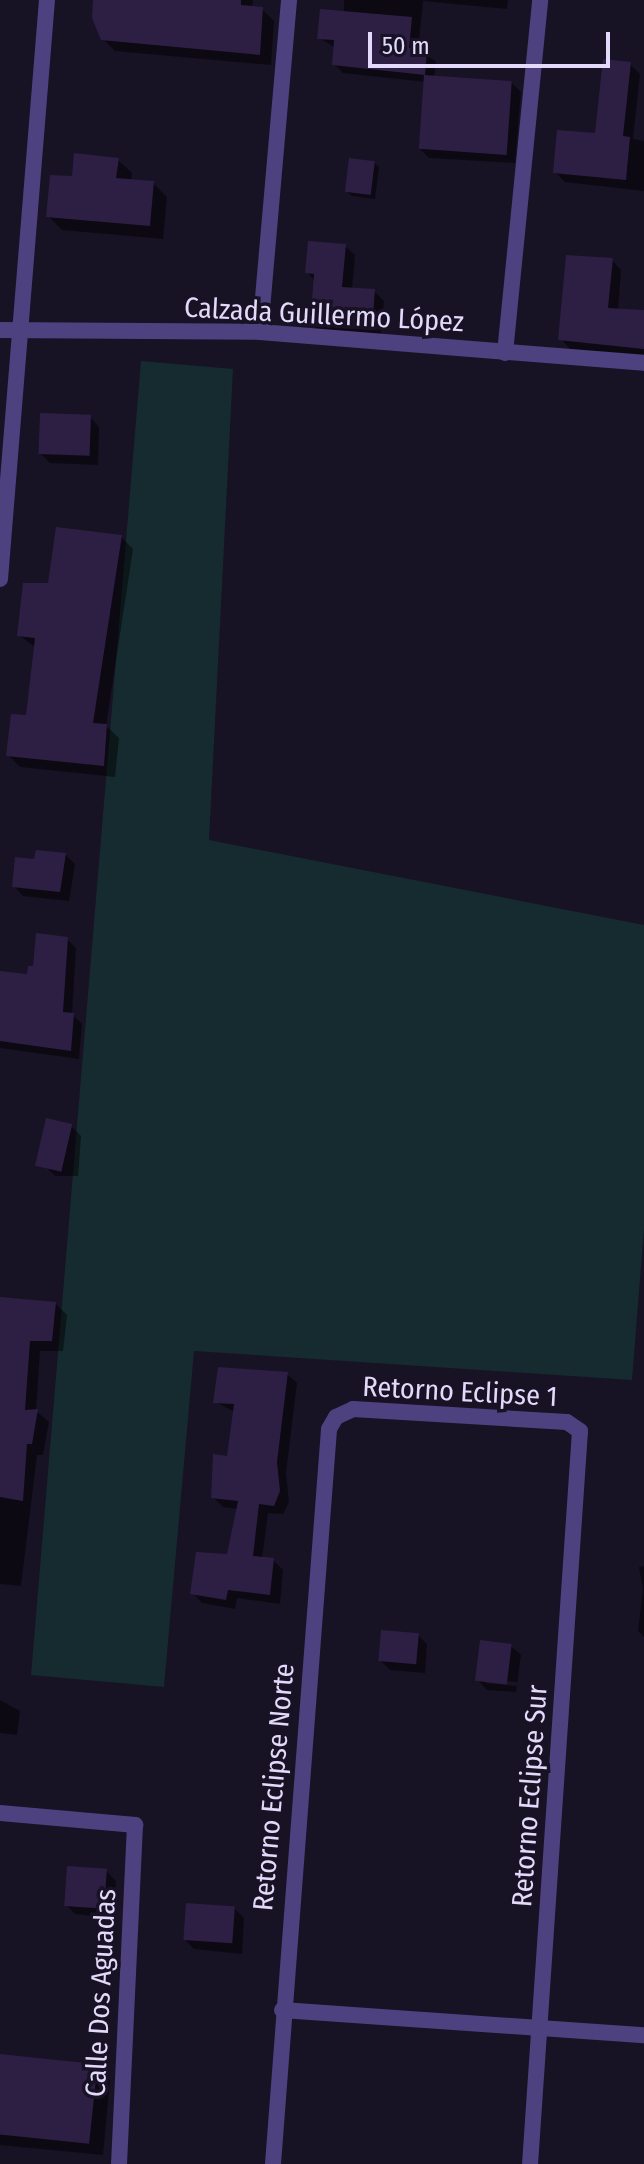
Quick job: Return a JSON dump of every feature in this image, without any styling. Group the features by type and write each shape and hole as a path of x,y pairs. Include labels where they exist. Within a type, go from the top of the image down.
{"street":[{"path":"0,579 47,0"},
{"path":"260,332 289,0"},
{"path":"505,353 540,0"},
{"name":"Calzada Guillermo López","path":"0,330 260,332 644,363"},
{"name":"Retorno Eclipse 1","path":"336,1417 353,1409 567,1422 580,1431"},
{"name":"Retorno Eclipse Norte","path":"273,2164 282,2010 329,1429 336,1417"},
{"name":"Retorno Eclipse Sur","path":"530,2164 580,1431"},
{"name":"Calle Dos Aguadas","path":"0,1813 135,1825 119,2164"},
{"path":"282,2010 644,2035"}],"green space":[{"path":"141,361 233,369 209,840 644,925 644,1228 632,1380 194,1351 164,1687 31,1675"}],"building":[{"path":"93,0 241,0 241,5 263,7 260,55 101,40 92,18"},
{"path":"320,9 412,17 409,48 427,50 425,75 332,65 334,40 317,39"},
{"path":"603,59 631,62 623,136 630,137 626,180 553,173 557,130 595,133"},
{"path":"424,75 512,81 507,155 419,149"},
{"path":"74,153 119,158 116,178 154,181 150,226 46,217 50,175 72,176"},
{"path":"349,158 375,161 371,195 345,192"},
{"path":"308,241 346,244 342,287 375,289 372,330 310,325 314,274 305,273"},
{"path":"566,255 613,258 608,308 644,310 644,349 558,340"},
{"path":"40,413 91,415 90,456 39,454"},
{"path":"56,527 122,535 93,723 107,724 104,766 6,756 11,714 26,715 35,638 17,636 23,583 48,583"},
{"path":"36,850 66,853 60,892 12,887 15,857 34,859"},
{"path":"36,933 68,937 63,1012 74,1013 71,1051 0,1041 0,971 27,974 28,966 33,966"},
{"path":"46,1118 72,1124 61,1172 35,1166"},
{"path":"0,1297 56,1302 52,1341 30,1341 25,1410 38,1409 32,1444 27,1444 23,1501 0,1497"},
{"path":"218,1367 288,1372 277,1462 280,1491 274,1506 259,1504 253,1556 274,1558 270,1595 228,1590 226,1600 190,1594 196,1552 227,1554 238,1501 211,1498 213,1454 227,1456 234,1404 213,1403"},
{"path":"381,1630 419,1633 416,1664 378,1661"},
{"path":"480,1640 512,1644 507,1685 475,1681"},
{"path":"67,1866 107,1869 104,1909 64,1906"},
{"path":"186,1903 235,1906 232,1943 183,1940"},
{"path":"0,2054 97,2064 89,2144 0,2134"}]}
